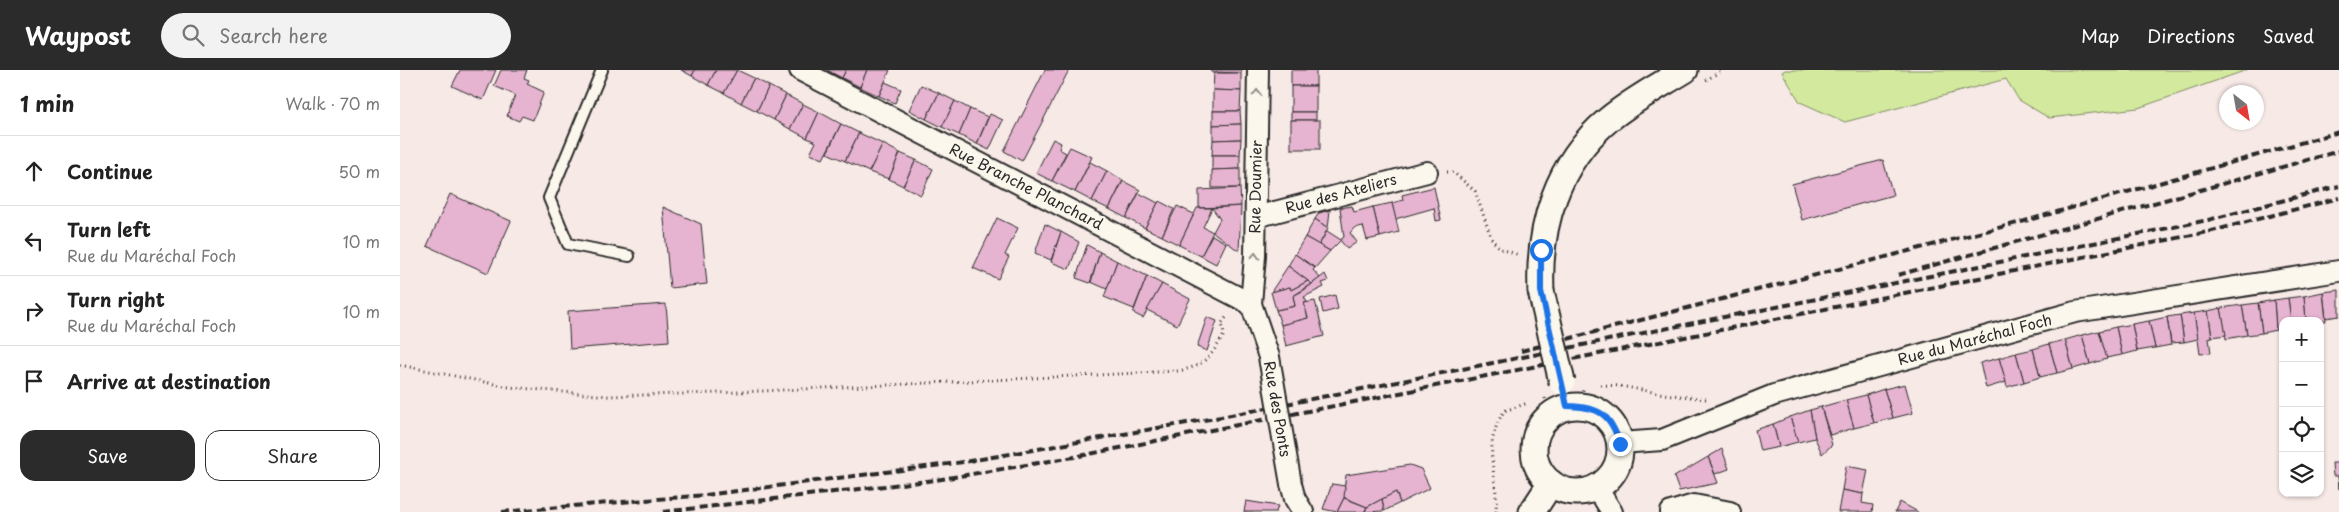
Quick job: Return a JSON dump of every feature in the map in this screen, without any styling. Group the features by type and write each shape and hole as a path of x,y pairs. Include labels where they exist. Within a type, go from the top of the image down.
{"street":[{"name":"Rue Branche Planchard","path":"800,70 1251,304"},
{"name":"Rue Doumier","path":"1251,304 1256,217 1258,70"},
{"path":"1550,401 1588,407 1602,413 1614,426 1620,444 1620,458 1607,482 1598,488 1574,492 1559,488 1542,474 1537,464 1534,446 1550,401 1540,266 1544,229 1554,196 1573,160 1607,120 1632,102 1691,77"},
{"name":"Rue des Ateliers","path":"1256,217 1427,172"},
{"name":"Rue du Maréchal Foch","path":"1620,444 1662,440 1774,395 2075,312 2339,271"},
{"name":"Rue des Ponts","path":"1251,304 1268,357 1290,484 1295,499 1303,512"},
{"path":"1532,512 1551,483"},
{"path":"1598,488 1612,512"},
{"path":"1671,512 1694,505 1730,512"}],"lane":[{"path":"602,70 549,198 568,244 630,256"}],"path":[{"path":"1691,77 1723,70"},
{"path":"1427,172 1453,172 1475,191 1492,240 1501,249 1524,256"},
{"path":"400,365 509,387 608,396 719,393 1179,371 1199,367 1214,352 1224,335 1222,323 1230,313 1251,304"},
{"path":"1601,385 1620,386 1685,397 1714,398"},
{"path":"1496,512 1497,494 1490,460 1494,426 1504,411 1550,401"}],"green space":[{"path":"1785,70 2247,70 2138,108 2049,118 2019,100 2006,79 1845,122 1800,102 1782,72"}],"building":[{"path":"460,70 496,70 483,100 452,86"},
{"path":"501,70 527,70 524,78 529,80 527,84 544,92 533,120 522,116 519,121 507,116 515,95 494,86"},
{"path":"681,70 695,70 692,76"},
{"path":"695,70 716,70 708,85 692,76"},
{"path":"716,70 737,70 724,93 708,85"},
{"path":"737,70 754,78 741,103 724,93"},
{"path":"827,70 846,70 842,78"},
{"path":"846,70 867,70 860,87 842,78"},
{"path":"867,70 890,70 879,96 860,87"},
{"path":"1045,70 1069,70 1022,161 1004,151"},
{"path":"1211,70 1242,70 1241,73 1211,72"},
{"path":"1291,70 1316,70 1316,86 1291,86"},
{"path":"1214,73 1241,73 1241,91 1213,90"},
{"path":"754,78 769,86 757,111 741,103"},
{"path":"885,82 901,89 895,103 879,96"},
{"path":"921,85 939,93 926,119 909,110"},
{"path":"769,86 786,95 774,120 757,111"},
{"path":"1291,86 1316,86 1316,112 1291,112"},
{"path":"1213,90 1241,91 1240,111 1213,111"},
{"path":"939,93 955,101 942,127 926,119"},
{"path":"786,95 803,104 790,129 774,120"},
{"path":"955,101 970,109 959,135 942,127"},
{"path":"803,104 819,112 807,138 790,129"},
{"path":"970,109 988,117 977,144 959,135"},
{"path":"1213,111 1240,111 1241,124 1213,125"},
{"path":"819,112 841,124 823,159 810,154 816,142 807,138"},
{"path":"1291,112 1316,112 1316,120 1291,120"},
{"path":"990,114 1003,120 989,150 977,144"},
{"path":"1291,120 1320,120 1320,149 1291,149"},
{"path":"841,124 859,133 845,161 827,153"},
{"path":"1241,124 1241,139 1213,140 1213,125"},
{"path":"859,133 883,144 869,172 845,161"},
{"path":"1053,139 1061,143 1059,149 1066,153 1052,181 1036,173"},
{"path":"1241,139 1240,155 1212,155 1213,140"},
{"path":"883,144 900,153 889,179 869,172"},
{"path":"1070,147 1092,157 1075,192 1052,181"},
{"path":"900,153 916,160 903,186 889,179"},
{"path":"1212,155 1240,155 1240,169 1212,170"},
{"path":"916,160 933,169 921,195 903,186"},
{"path":"1883,160 1893,195 1802,220 1792,184"},
{"path":"1090,162 1107,171 1092,201 1075,192"},
{"path":"1240,169 1240,188 1212,188 1212,170"},
{"path":"1107,171 1123,180 1109,209 1092,201"},
{"path":"1123,181 1140,190 1126,218 1109,209"},
{"path":"1434,187 1441,220 1436,221 1434,208 1395,219 1392,203 1403,200 1402,195"},
{"path":"1240,188 1241,206 1199,208 1199,190"},
{"path":"1139,193 1158,203 1145,228 1126,218"},
{"path":"450,194 511,221 488,273 427,246"},
{"path":"1159,201 1174,209 1162,236 1145,228"},
{"path":"1392,203 1399,232 1380,237 1373,207"},
{"path":"1177,206 1194,214 1179,245 1162,236"},
{"path":"1241,206 1239,251 1213,232 1220,219 1212,208"},
{"path":"1352,206 1354,212 1373,207 1380,237 1367,240 1363,226 1354,228 1350,233 1357,242 1347,249 1340,240 1344,237 1340,208"},
{"path":"663,207 701,224 707,284 670,288"},
{"path":"1197,208 1212,208 1203,227 1213,232 1201,256 1179,245"},
{"path":"1330,210 1328,228 1315,219 1319,213"},
{"path":"997,218 1018,228 1005,255 1009,257 998,279 973,268"},
{"path":"1315,219 1328,228 1319,245 1305,237"},
{"path":"1045,224 1061,232 1051,260 1035,253"},
{"path":"1327,231 1341,240 1330,251 1319,245"},
{"path":"1061,232 1079,242 1069,269 1051,262"},
{"path":"1212,235 1226,243 1216,264 1201,256"},
{"path":"1305,237 1330,251 1315,268 1295,254"},
{"path":"1087,245 1100,252 1090,283 1076,278"},
{"path":"1100,252 1117,261 1107,289 1091,282"},
{"path":"1295,254 1315,268 1313,270 1320,278 1312,284 1288,266"},
{"path":"1117,261 1147,276 1134,309 1104,297"},
{"path":"1288,266 1308,281 1291,290 1290,287 1271,292"},
{"path":"1325,274 1328,281 1322,283 1324,287 1304,297 1307,302 1304,303 1308,318 1281,325 1276,310 1295,306 1293,296"},
{"path":"1147,276 1162,284 1143,318 1133,313"},
{"path":"1308,281 1312,284 1293,296 1295,306 1276,310 1271,292 1290,287 1291,290"},
{"path":"1162,284 1190,299 1177,325 1147,310"},
{"path":"2339,290 2339,316 2326,318 2323,292"},
{"path":"2323,292 2326,321 2324,321 2324,317 2306,317 2304,296"},
{"path":"1335,295 1338,309 1323,313 1320,299"},
{"path":"2304,296 2306,317 2290,317 2288,298"},
{"path":"2288,298 2290,317 2279,317 2279,330 2276,330 2274,300"},
{"path":"2274,300 2276,330 2262,333 2258,303"},
{"path":"1315,301 1324,336 1286,346 1281,325 1308,318 1304,303"},
{"path":"2258,303 2262,333 2247,335 2242,305"},
{"path":"666,304 669,341 570,349 568,311"},
{"path":"2242,305 2247,335 2226,339 2221,308"},
{"path":"2221,308 2226,335 2212,337 2208,311"},
{"path":"2208,311 2212,337 2209,338 2211,353 2200,354 2194,313"},
{"path":"2194,313 2198,339 2184,342 2180,315"},
{"path":"2180,315 2184,342 2171,343 2167,317"},
{"path":"1207,317 1217,321 1207,351 1197,347"},
{"path":"2167,317 2171,345 2155,348 2149,321"},
{"path":"2149,321 2155,348 2137,351 2132,324"},
{"path":"2132,324 2137,351 2122,355 2116,327"},
{"path":"2116,327 2122,355 2106,358 2099,331"},
{"path":"2099,331 2107,359 2090,364 2082,335"},
{"path":"2082,335 2090,364 2073,369 2065,340"},
{"path":"2065,340 2073,369 2057,373 2049,344"},
{"path":"2049,344 2057,373 2040,377 2033,349"},
{"path":"2033,349 2040,377 2024,382 2016,353"},
{"path":"2016,353 2024,382 2007,387 1999,358"},
{"path":"1999,358 2006,382 1986,388 1980,363"},
{"path":"1905,384 1913,413 1893,418 1884,389"},
{"path":"1884,389 1893,418 1874,423 1866,395"},
{"path":"1866,395 1874,423 1854,428 1846,400"},
{"path":"1846,400 1854,428 1830,435 1821,407"},
{"path":"1821,407 1832,445 1822,454 1815,438 1810,410"},
{"path":"1810,410 1815,438 1798,442 1790,417"},
{"path":"1790,417 1798,442 1779,447 1773,424"},
{"path":"1773,424 1779,447 1760,451 1755,430"},
{"path":"1722,449 1729,469 1715,474 1708,457"},
{"path":"1708,457 1718,483 1679,491 1674,477"},
{"path":"2332,463 2339,463 2339,489 2338,476 2333,476"},
{"path":"1410,465 1421,469 1430,488 1400,503 1396,492 1367,507 1343,497 1346,475"},
{"path":"1846,466 1868,470 1863,494 1842,490"},
{"path":"1332,484 1345,486 1344,498 1337,512 1323,509"},
{"path":"1842,490 1863,494 1862,503 1873,505 1872,512 1838,512"},
{"path":"1396,492 1400,503 1384,511 1382,499"},
{"path":"1344,498 1367,507 1364,512 1337,512"},
{"path":"1382,499 1384,511 1365,512 1367,507"},
{"path":"1246,501 1278,506 1276,512 1244,512"},
{"path":"1900,502 1918,512 1895,512"}],"railway":[{"path":"1521,351 2025,221 2339,132"},
{"path":"1898,275 2339,151"},
{"path":"1737,315 2208,220 2339,186"},
{"path":"663,512 936,480 1074,457 2212,231 2339,198"},
{"path":"502,512 706,495 964,462 1221,417 1744,313"}],"route":[{"path":"1541,250 1541,291 1567,406 1588,407 1602,413 1614,426 1620,444"}]}
